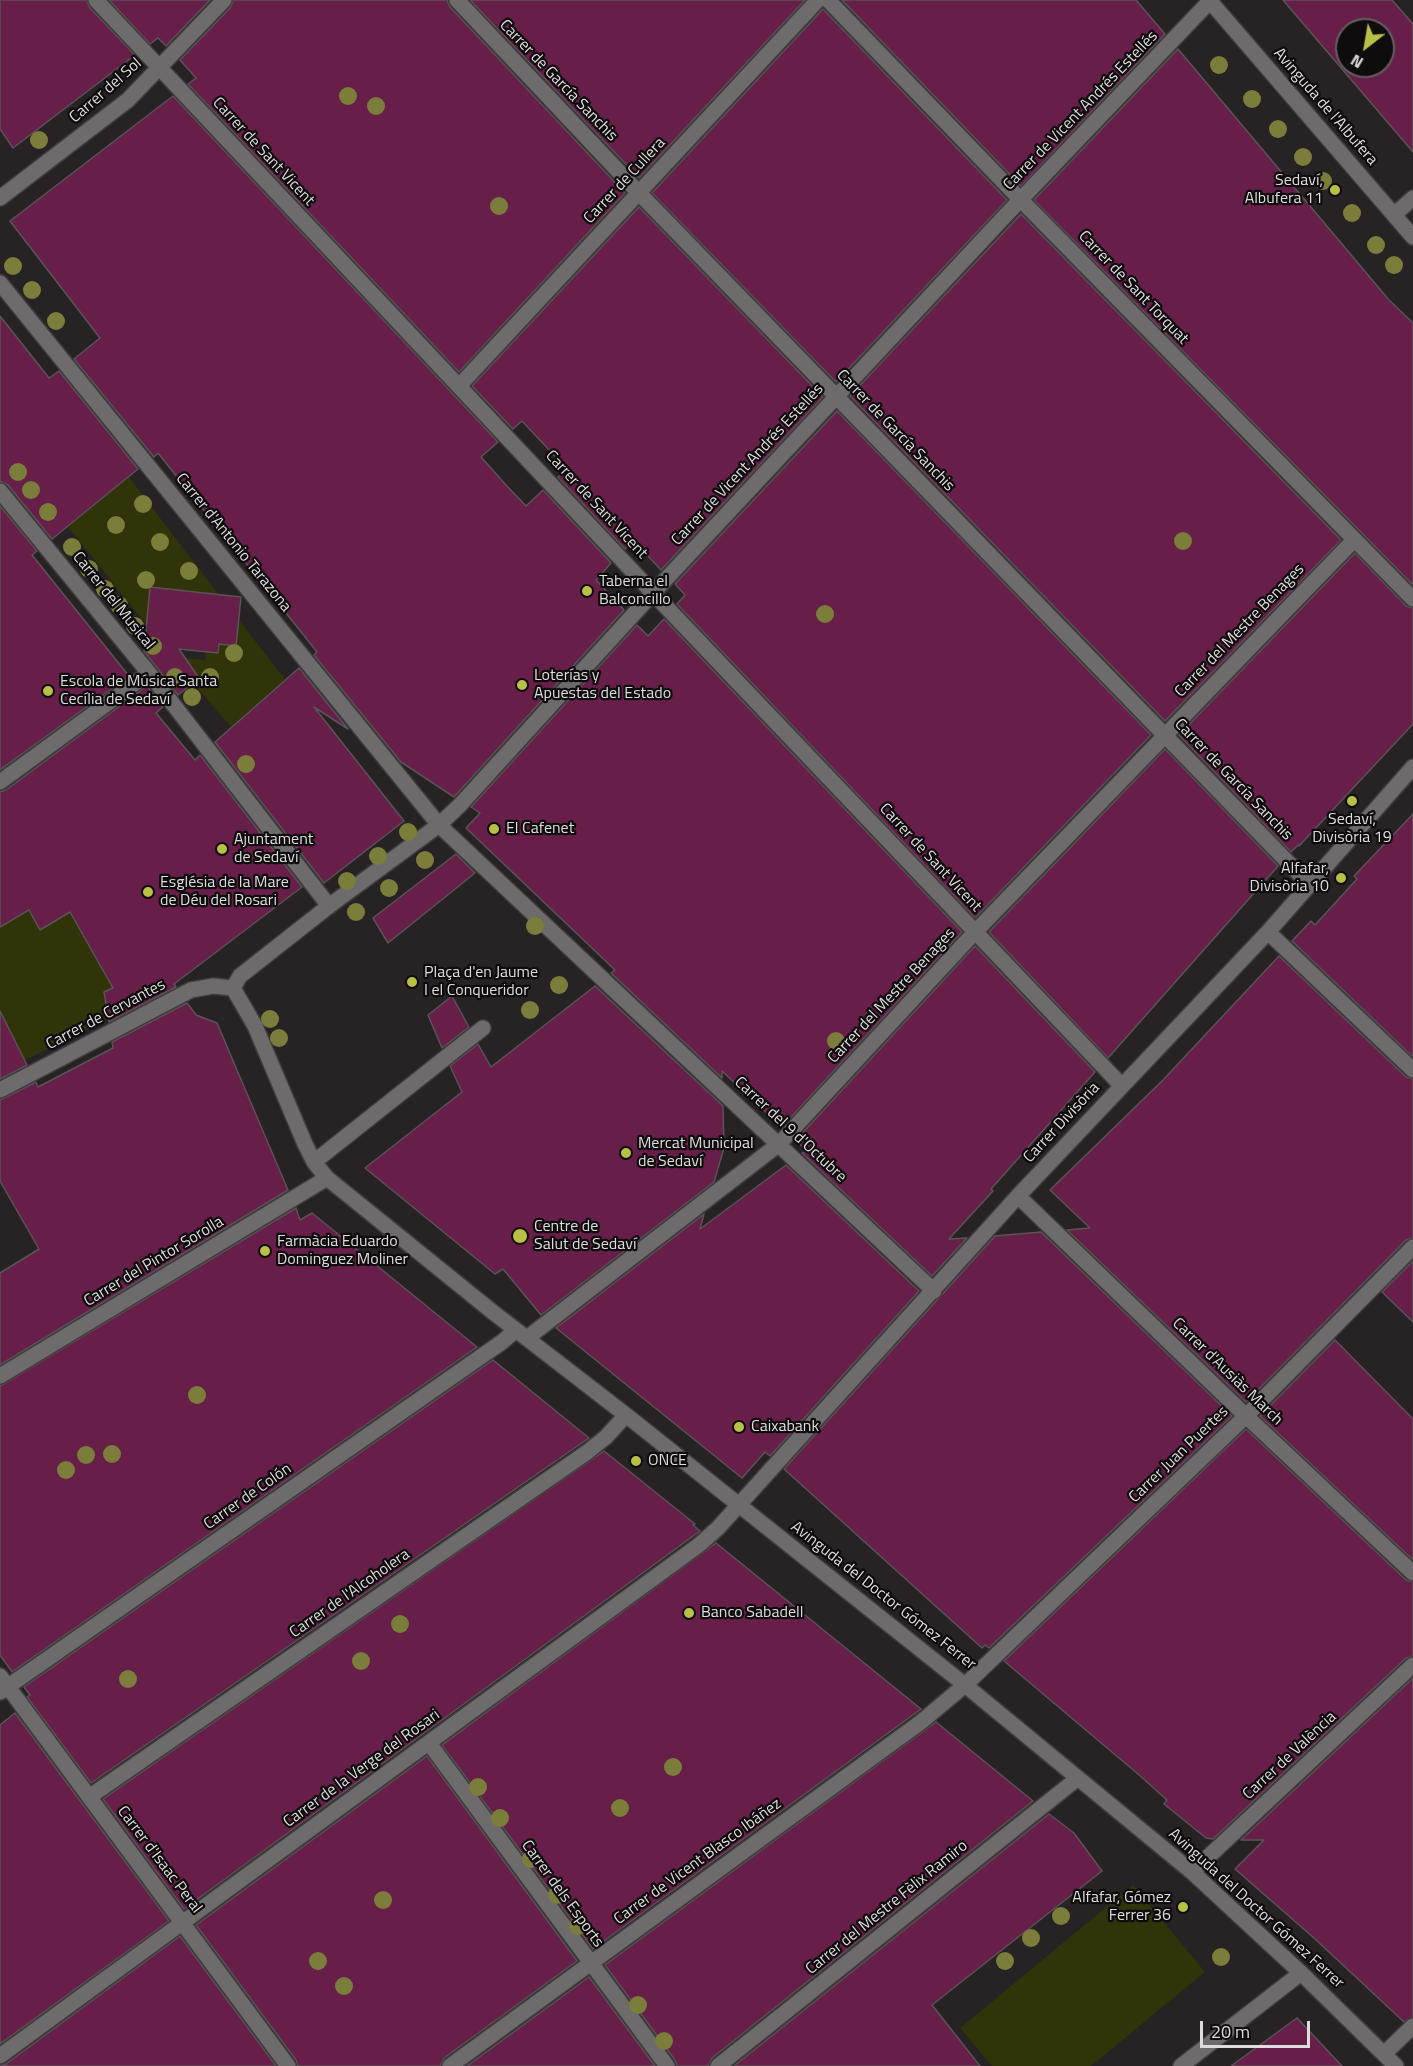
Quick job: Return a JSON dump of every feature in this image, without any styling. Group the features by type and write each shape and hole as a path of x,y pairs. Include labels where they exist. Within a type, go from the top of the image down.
{"street":[{"name":"Carrer de Sant Vicent","path":"96,0 653,593 1122,1086"},
{"name":"Carrer del Sol","path":"0,198 128,100 224,0"},
{"name":"Carrer de García Sanchis","path":"456,0 639,193 1310,885"},
{"name":"Carrer de Cullera","path":"459,386 818,0"},
{"name":"Carrer de Sant Torquat","path":"828,0 1353,541 1413,599"},
{"name":"Carrer de Vicent Andrés Estellés","path":"439,825 1020,200 1210,1"},
{"name":"Avinguda de l'Albufera","path":"1210,1 1413,237"},
{"path":"1394,215 1413,198"},
{"name":"Carrer d'Antonio Tarazona","path":"0,283 439,825"},
{"name":"Carrer del Musical","path":"0,491 149,673 329,906"},
{"name":"Carrer del Mestre Benages","path":"521,1334 779,1144 975,932 1353,541"},
{"path":"0,782 149,673"},
{"name":"Carrer Divisòria","path":"738,1505 1018,1196 1268,932 1413,767"},
{"path":"327,1178 314,1161 255,1026 233,988 240,976 329,906 439,825"},
{"name":"Carrer del 9 d'Octubre","path":"439,825 934,1291"},
{"path":"1268,932 1413,1070"},
{"name":"Carrer de Cervantes","path":"0,1090 191,990 213,986 233,988"},
{"path":"314,1161 483,1028"},
{"name":"Avinguda del Doctor Gómez Ferrer","path":"327,1178 965,1684 1192,1872 1301,1973 1396,2066"},
{"name":"Carrer del Pintor Sorolla","path":"0,1376 327,1178"},
{"name":"Carrer d'Ausiàs March","path":"1018,1196 1413,1573"},
{"name":"Carrer Juan Puertes","path":"965,1684 1246,1416 1413,1247"},
{"name":"Carrer de Colón","path":"2,1685 502,1342 521,1334"},
{"name":"Carrer de l'Alcoholera","path":"89,1797 586,1453 606,1437 627,1415"},
{"name":"Carrer de la Verge del Rosari","path":"0,2056 699,1545 738,1505"},
{"name":"Carrer de València","path":"1192,1872 1413,1665"},
{"name":"Carrer de Vicent Blasco Ibáñez","path":"450,2066 921,1722 965,1684"},
{"name":"Carrer d'Isaac Peral","path":"2,1685 89,1797 288,2066"},
{"name":"Carrer dels Esports","path":"429,1743 667,2066"},
{"name":"Carrer del Mestre Fèlix Ramiro","path":"718,2066 1078,1778"},
{"path":"1181,2066 1301,1973"},
{"path":"1384,2054 1413,2026"}],"shaded area":[{"path":"129,477 228,607 214,594 151,587 148,607 150,629 68,527"},
{"path":"239,620 285,679 231,727 193,683 199,677 185,658 205,660 206,652 218,653 219,644 236,645"},
{"path":"30,911 69,912 126,1010 25,1060 0,1011 0,927"},
{"path":"1133,1885 1205,1972 1091,2066 992,2066 960,2028"}],"building":[{"path":"0,0 87,0 89,7 135,55 13,148 0,129"},
{"path":"109,0 210,0 166,46 158,38 150,44"},
{"path":"233,0 447,0 450,7 625,193 459,372 188,84 196,78 180,60 231,7"},
{"path":"470,0 805,0 639,178"},
{"path":"842,0 1136,0 1165,34 1021,186"},
{"path":"1283,0 1392,0 1413,24 1413,152 1350,78 1395,78 1395,18 1335,18 1335,61"},
{"path":"823,9 1007,200 836,382 652,193"},
{"path":"1178,49 1389,300 1413,323 1413,585 1034,200"},
{"path":"173,96 498,442 481,457 506,485 526,506 543,490 611,563 596,580 624,610 454,797 401,762 314,655 317,652 158,453 154,457 74,359 100,338 10,221"},
{"path":"639,207 823,397 661,570 633,540 625,549 558,477 567,469 522,421 513,429 472,386"},
{"path":"1021,214 1341,540 1165,721 850,396"},
{"path":"0,316 49,378 59,371 138,469 52,539 8,485 0,481"},
{"path":"837,411 1151,735 975,918 677,604 685,595 675,584"},
{"name":"Escola de Música Santa Cecília de Sedaví","path":"0,506 37,551 32,555 129,676 0,770"},
{"path":"1355,553 1406,606 1413,608 1413,724 1291,852 1179,735"},
{"path":"150,587 241,597 236,646 219,644 218,653 179,649 199,678 178,695 144,651"},
{"path":"664,619 962,932 782,1127 722,1071 722,1078 611,973 615,970 466,828 480,813 471,807 637,625 648,636"},
{"path":"299,668 348,729 314,707 404,821 324,883 215,742"},
{"path":"147,686 163,707 156,713 195,760 200,755 302,887 174,984 176,987 109,1022 104,992 113,988 70,912 40,930 29,910 0,927 0,792 6,790"},
{"path":"1165,749 1278,866 1108,1058 989,932"},
{"path":"1413,814 1413,1057 1292,941 1311,921 1315,925 1357,879 1354,876"},
{"path":"456,854 475,873 388,943 373,918"},
{"path":"975,946 1095,1072 949,1239 967,1238 932,1276 802,1153 806,1151 796,1140"},
{"path":"1279,956 1406,1077 1413,1079 1413,1238 1406,1240 1246,1402 1067,1230 1090,1228 1050,1190 1163,1080"},
{"path":"595,986 723,1106 724,1148 714,1182 541,1315 503,1269 495,1274 365,1168 462,1092 450,1066 478,1044 491,1067"},
{"path":"452,996 469,1027 442,1048 428,1015"},
{"path":"187,1003 196,1015 217,1023 288,1190 0,1365 0,1273 39,1249 0,1181 0,1100 36,1082 38,1087 113,1048 112,1042"},
{"path":"0,1011 27,1065 0,1079"},
{"path":"786,1165 919,1291 770,1456 765,1452 742,1478 556,1328 704,1214 700,1229"},
{"path":"296,1208 300,1220 312,1213 477,1347 12,1672 0,1655 0,1386"},
{"path":"1041,1232 1232,1416 989,1648 985,1645 982,1648 784,1469 995,1236"},
{"path":"1413,1261 1413,1322 1382,1292"},
{"path":"1335,1340 1413,1419 1413,1560 1260,1416"},
{"path":"493,1360 589,1438 91,1783 27,1697 30,1695 24,1687"},
{"path":"1246,1429 1406,1580 1413,1582 1413,1656 1406,1658 1213,1839 1206,1838 1164,1804 1167,1800 1138,1774 1004,1661"},
{"path":"604,1451 695,1524 693,1525 700,1531 184,1909 103,1799"},
{"path":"716,1543 921,1709 593,1949 442,1745"},
{"path":"1413,1678 1413,2017 1404,2022 1314,1938 1235,1869 1264,1840 1241,1840"},
{"path":"15,1713 169,1921 0,2044 0,1725"},
{"path":"936,1722 1033,1801 712,2058 708,2066 677,2066 675,2060 605,1965"},
{"path":"427,1756 577,1961 444,2058 440,2066 298,2066 296,2060 196,1925"},
{"path":"1049,1814 1074,1833 1102,1871 932,2005 980,2066 734,2066"},
{"path":"180,1936 276,2066 0,2066 6,2064"},
{"path":"589,1977 655,2066 467,2066"},
{"path":"1297,2018 1342,2066 1231,2066"}],"place":[{"name":"Sedaví, Albufera 11","path":"1335,190"},
{"name":"Taberna el Balconcillo","path":"587,591"},
{"name":"Loterías y Apuestas del Estado","path":"522,685"},
{"name":"Escola de Música Santa Cecília de Sedaví","path":"48,691"},
{"name":"Sedaví, Divisòria 19","path":"1352,801"},
{"name":"El Cafenet","path":"494,829"},
{"name":"Ajuntament de Sedaví","path":"222,849"},
{"name":"Alfafar, Divisòria 10","path":"1341,878"},
{"name":"Església de la Mare de Déu del Rosari","path":"148,892"},
{"name":"Plaça d'en Jaume I el Conqueridor","path":"412,982"},
{"name":"Mercat Municipal de Sedaví","path":"626,1153"},
{"name":"Centre de Salut de Sedaví","path":"520,1236"},
{"name":"Farmàcia Eduardo Dominguez Moliner","path":"265,1251"},
{"name":"Caixabank","path":"739,1427"},
{"name":"ONCE","path":"636,1461"},
{"name":"Banco Sabadell","path":"689,1613"},
{"name":"Alfafar, Gómez Ferrer 36","path":"1183,1907"}]}
